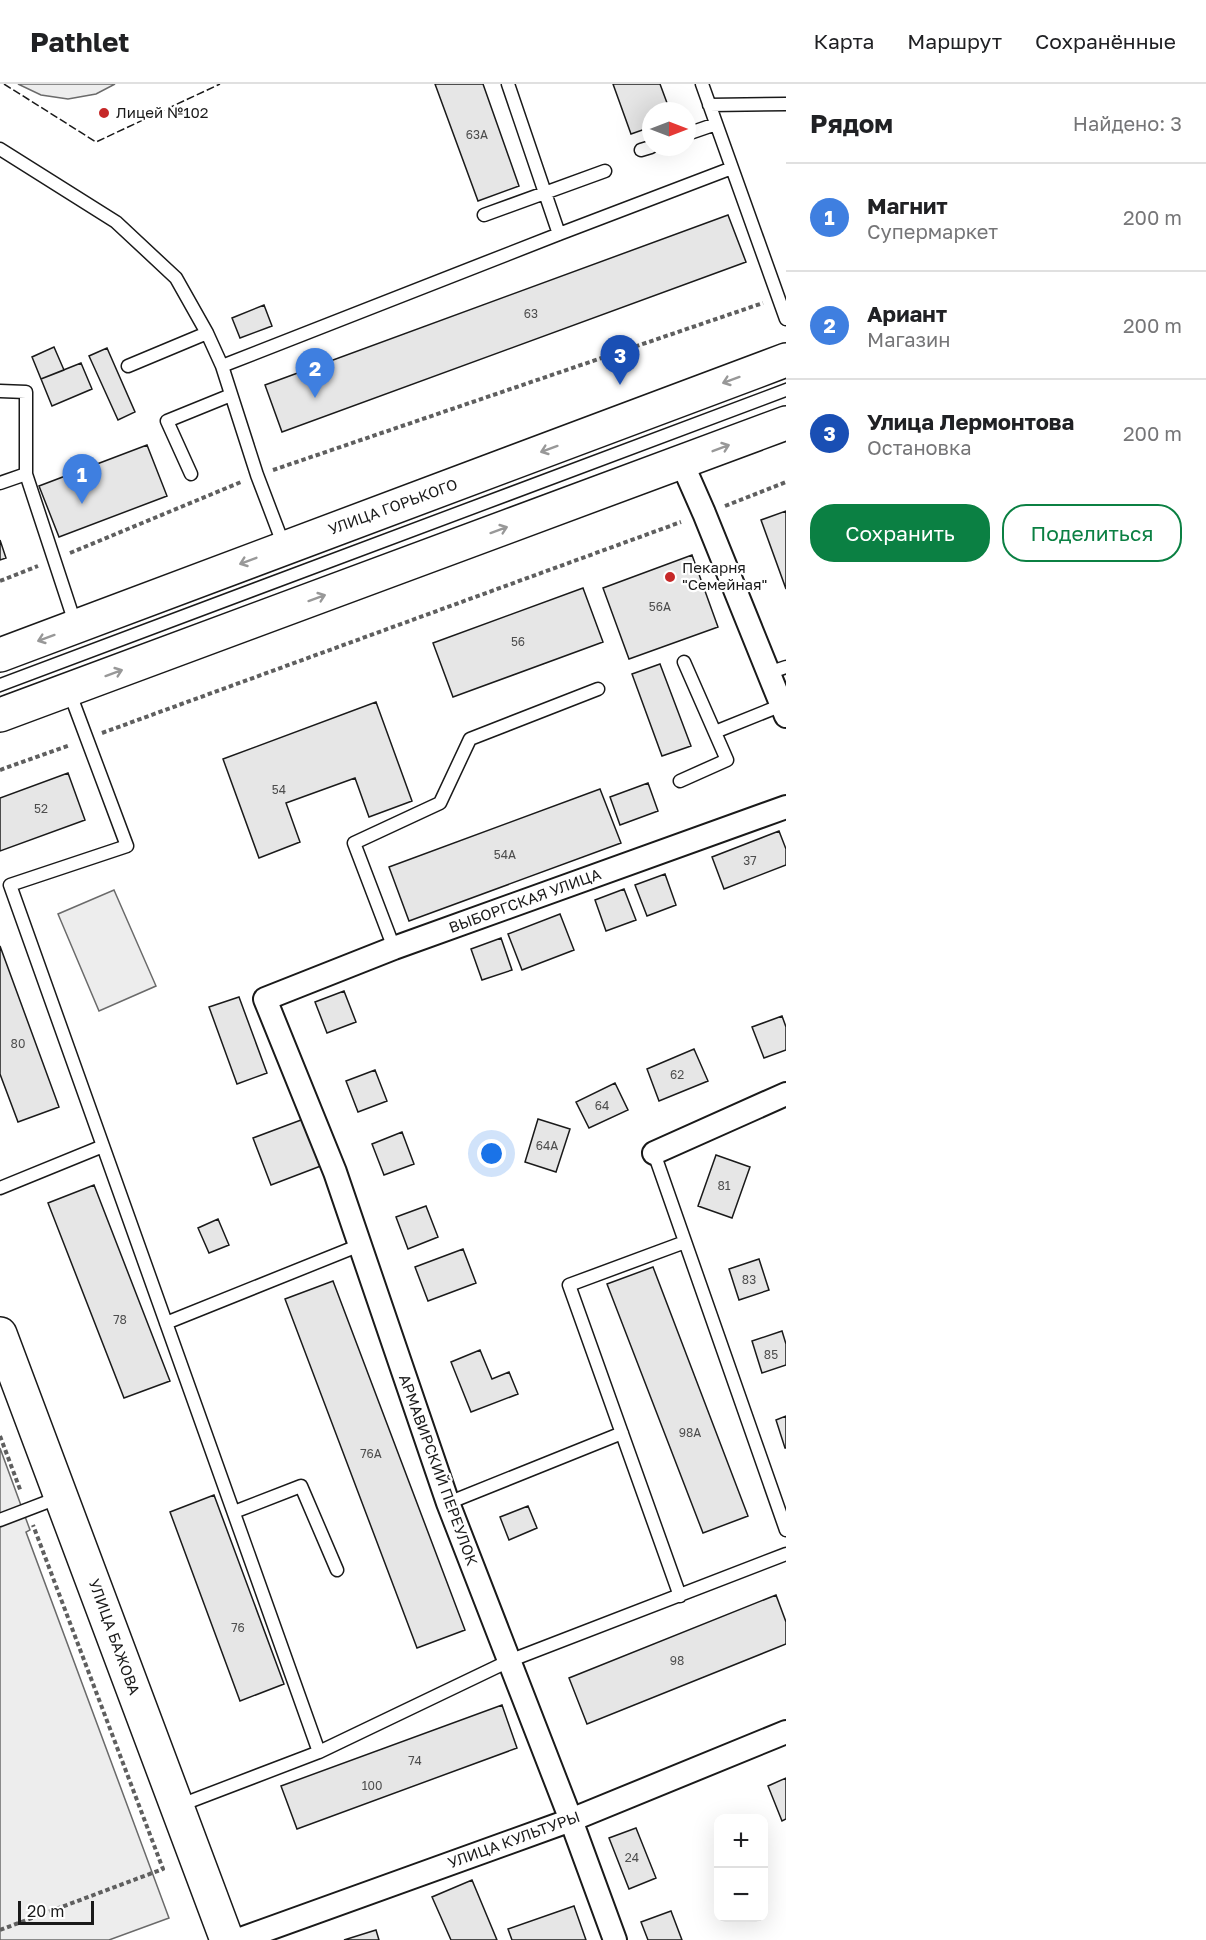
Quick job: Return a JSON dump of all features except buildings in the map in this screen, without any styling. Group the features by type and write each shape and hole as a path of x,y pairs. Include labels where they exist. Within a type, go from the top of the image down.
{"main road":[{"name":"УЛИЦА ГОРЬКОГО","path":"0,655 786,360"},
{"path":"0,715 786,423"},
{"name":"УЛИЦА БАЖОВА","path":"0,1334 227,1940"}],"street":[{"path":"682,463 777,670 784,710"},
{"name":"ВЫБОРГСКАЯ УЛИЦА","path":"265,999 394,948 786,807"},
{"name":"АРМАВИРСКИЙ ПЕРЕУЛОК","path":"265,999 335,1172 448,1503 615,1940"},
{"path":"654,1153 786,1094"},
{"name":"УЛИЦА КУЛЬТУРЫ","path":"238,1940 571,1820 786,1732"}],"lane":[{"path":"508,84 559,234"},
{"path":"702,84 786,320"},
{"path":"709,105 786,104"},
{"path":"696,131 716,124"},
{"path":"0,149 116,222 176,278 207,333 222,366 257,475 284,548"},
{"path":"222,366 732,168"},
{"path":"484,215 605,171"},
{"path":"128,366 207,333"},
{"path":"0,391 26,392 26,474 76,627"},
{"path":"191,474 167,421 231,395"},
{"path":"0,483 26,474"},
{"path":"680,781 727,760 684,662"},
{"path":"394,948 354,843 440,802 470,739 598,689"},
{"path":"69,690 126,846 10,885 319,1752"},
{"path":"714,732 784,710"},
{"path":"0,1188 103,1146"},
{"path":"654,1153 786,1530"},
{"path":"680,1596 569,1285 685,1242"},
{"path":"166,1323 360,1245"},
{"path":"448,1503 622,1433"},
{"path":"234,1512 301,1486 337,1570"},
{"path":"0,1520 62,1497"},
{"path":"177,1806 319,1752 509,1661 786,1554"}],"path":[{"path":"0,580 257,475 779,298"},
{"path":"0,770 786,482"},
{"path":"0,1436 163,1869 0,1930"}],"shaded area":[{"path":"18,84 115,84 96,94 68,99 41,95"},
{"path":"114,890 156,986 99,1011 58,914"},
{"path":"0,1448 30,1530 26,1532 169,1918 109,1940 0,1940"}],"tram line":[{"path":"0,678 786,383"},
{"path":"0,692 786,397"}],"fence":[{"path":"4,84 96,142 220,84"}],"place":[{"name":"Лицей №102","path":"104,113"},
{"name":"Улица Лермонтова","path":"620,385"},
{"name":"Ариант","path":"315,398"},
{"name":"Магнит","path":"82,504"},
{"name":"Пекарня \"Семейная\"","path":"670,577"}]}
